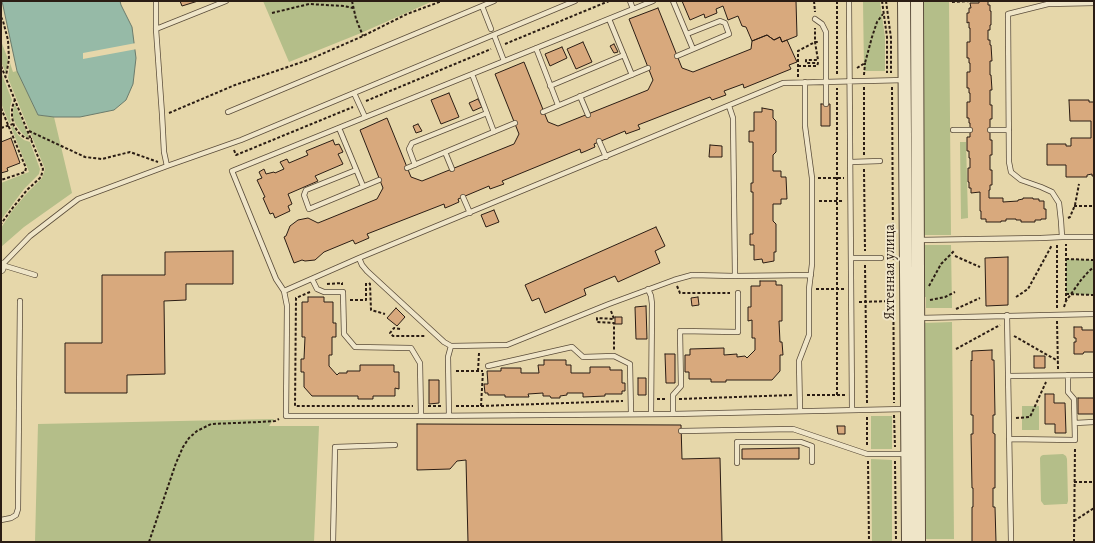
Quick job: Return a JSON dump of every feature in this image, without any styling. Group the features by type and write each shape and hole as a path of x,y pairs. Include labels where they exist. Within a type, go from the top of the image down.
{"street":[{"name":"Яхтенная улица","path":"904,1 904,80 912,240"},
{"name":"Яхтенная улица","path":"908,542 913,454 912,240 917,80 917,1"},
{"name":"Яхтенная улица","path":"913,454 919,542"}],"lane":[{"path":"156,1 156,30 164,152 167,166"},
{"path":"156,30 226,1"},
{"path":"228,112 494,1"},
{"path":"35,275 1,266 30,236 78,199 231,144 575,1"},
{"path":"630,1 633,9"},
{"path":"654,1 232,171 276,279 284,291 287,306 286,416 674,414 913,409"},
{"path":"673,1 693,49"},
{"path":"849,1 852,410"},
{"path":"1059,237 1061,222 1059,203 1052,192 1020,180 1010,172 1008,14 1048,4 1094,3"},
{"path":"482,6 491,29"},
{"path":"609,19 632,75"},
{"path":"815,19 822,24 826,32 826,104"},
{"path":"677,56 729,34 725,23 720,21 687,34"},
{"path":"494,35 504,61"},
{"path":"536,48 558,105"},
{"path":"550,86 624,55"},
{"path":"543,112 648,68"},
{"path":"472,74 494,132"},
{"path":"284,291 359,258 783,83 917,80"},
{"path":"800,411 799,361 809,335 809,289 812,264 812,178 805,126 805,82"},
{"path":"354,93 365,117"},
{"path":"580,96 588,115"},
{"path":"729,106 732,111 733,118 735,276"},
{"path":"415,165 409,149 412,143 487,113"},
{"path":"407,168 515,123"},
{"path":"339,128 363,186"},
{"path":"953,130 970,130"},
{"path":"990,130 1009,130"},
{"path":"599,141 606,157"},
{"path":"445,152 452,169"},
{"path":"851,162 880,161"},
{"path":"356,170 306,190 304,195 310,209 379,180"},
{"path":"463,197 470,213"},
{"path":"912,240 1094,237"},
{"path":"359,258 367,271 439,337 451,346 508,345 648,289 692,275 811,275"},
{"path":"851,258 881,258"},
{"path":"312,279 317,289 324,292 343,292 344,334 355,347 411,348 420,363 420,416"},
{"path":"648,289 652,304 651,414"},
{"path":"674,414 673,395 681,386 680,331 738,332 738,293"},
{"path":"1,520 11,518 16,515 18,509 20,301"},
{"path":"912,318 1094,314"},
{"path":"1007,315 1011,542"},
{"path":"449,416 448,357 451,346"},
{"path":"488,366 572,348 583,357 614,356 630,364 631,414"},
{"path":"1009,439 1075,440 1074,399 1068,392 1068,375"},
{"path":"1008,376 1094,375"},
{"path":"1075,423 1094,422"},
{"path":"681,431 793,429 867,454 913,454"},
{"path":"801,442 804,433"},
{"path":"737,462 737,442 801,442 812,446 812,462"},
{"path":"332,542 335,447 395,444"}],"path":[{"path":"352,1 356,19 363,36"},
{"path":"162,116 235,85 308,60 363,36 407,14 442,1"},
{"path":"231,144 236,155 609,1"},
{"path":"798,66 817,66 818,63 806,63 806,60 818,60 815,42 814,1"},
{"path":"837,1 837,395"},
{"path":"880,73 888,73 887,38 882,1"},
{"path":"886,1 891,38 892,80 896,542"},
{"path":"952,1 970,1"},
{"path":"272,13 309,4 354,8"},
{"path":"869,542 864,73 872,37 877,22 883,14"},
{"path":"1,17 8,40 9,59 6,78"},
{"path":"798,75 798,51 815,42 821,42"},
{"path":"850,73 865,63"},
{"path":"1,66 44,169 41,177 27,190 10,210 1,224"},
{"path":"15,99 12,108 13,124 19,133 25,138 32,139"},
{"path":"1,108 26,168 25,172 1,180"},
{"path":"1,128 13,124"},
{"path":"28,130 85,157 102,159 130,152 167,166"},
{"path":"824,178 833,178"},
{"path":"1061,222 1070,217 1079,184"},
{"path":"824,201 833,201"},
{"path":"1074,206 1094,206"},
{"path":"1016,297 1028,289 1059,237 1066,244 1066,301"},
{"path":"929,286 941,264 954,251"},
{"path":"955,256 980,267"},
{"path":"1066,259 1094,260"},
{"path":"1061,315 1066,301 1089,271 1094,267"},
{"path":"366,280 370,284 370,310 385,314"},
{"path":"342,283 329,283 296,298 295,406 482,406 631,401"},
{"path":"343,300 366,300 366,286"},
{"path":"826,289 834,289"},
{"path":"928,300 945,297 955,292"},
{"path":"680,293 738,293"},
{"path":"1066,294 1094,295"},
{"path":"955,310 980,298"},
{"path":"852,302 893,301"},
{"path":"614,319 597,318 597,322 614,322 614,356"},
{"path":"956,349 1007,322"},
{"path":"400,329 394,328 390,333 393,336 426,336"},
{"path":"1007,333 1058,361"},
{"path":"449,371 478,371 479,360"},
{"path":"482,406 483,371"},
{"path":"1009,418 1030,417 1049,376"},
{"path":"651,399 852,395"},
{"path":"149,542 176,463 183,447 196,431 211,424 275,421"},
{"path":"1074,542 1075,440"},
{"path":"1074,482 1094,482"},
{"path":"1074,521 1094,508"}],"green space":[{"path":"263,1 433,1 361,33 289,62"},
{"path":"863,1 880,1 885,37 885,71 864,71"},
{"path":"921,1 949,1 951,235 923,235"},
{"path":"1,41 8,59 6,73 1,62"},
{"path":"10,63 13,72 17,71 38,115 54,117 72,193 24,227 1,247 1,228 12,211 42,178 45,169 8,78"},
{"path":"1,72 12,100 10,107 11,122 9,123 1,103"},
{"path":"15,104 29,137 26,137 21,132 13,118 13,109"},
{"path":"13,126 18,135 24,140 30,142 40,169 39,174 24,189 1,220 1,183 29,172 11,127"},
{"path":"960,142 966,142 968,218 961,219"},
{"path":"923,245 951,245 952,308 926,308 926,297 923,297"},
{"path":"1066,259 1094,260 1094,295 1066,294"},
{"path":"952,322 954,539 926,539 924,323"},
{"path":"1022,406 1039,406 1039,430 1022,430"},
{"path":"871,416 892,416 892,449 871,449"},
{"path":"274,419 269,426 319,426 314,542 35,542 38,424"},
{"path":"1063,454 1067,459 1067,504 1044,505 1041,501 1040,458 1043,455"},
{"path":"871,459 892,460 892,542 872,542"}],"shaded area":[{"path":"2,1 120,1 132,27 136,58 133,84 126,100 114,110 80,117 54,117 38,115 17,71"}],"pier":[{"path":"136,43 137,49 83,59 83,53"}],"building":[{"path":"180,1 198,1 182,6"},
{"path":"682,1 796,1 797,36 782,42 780,37 774,40 767,35 752,41 746,27 742,26 738,16 728,20 723,6 716,9 717,13 705,18 704,14 690,20"},
{"path":"979,1 988,1 991,11 991,25 990,30 988,30 988,40 990,40 991,45 992,61 990,61 992,90 990,90 990,105 992,105 992,119 990,119 990,140 992,140 992,155 990,155 990,170 992,170 992,185 990,185 989,198 1003,198 1003,202 1018,201 1023,198 1039,199 1039,201 1044,201 1046,219 1035,220 1035,222 1021,222 1021,220 1016,219 1006,219 1006,221 1001,222 986,222 986,219 981,219 980,192 971,193 971,188 969,188 968,168 970,168 970,158 969,151 967,151 967,137 970,137 970,123 969,118 967,118 967,102 970,102 970,93 969,88 967,88 967,72 970,72 970,63 969,58 967,58 967,42 970,42 970,28 969,22 967,23 967,13 969,13 969,8 971,8 970,3 979,3"},
{"path":"658,8 682,68 693,72 751,49 752,41 767,35 774,40 780,37 782,42 787,40 797,62 789,65 791,69 744,88 743,84 724,91 726,95 712,100 710,97 638,125 640,129 626,134 625,131 594,144 595,147 581,153 580,149 502,181 504,184 490,189 489,186 458,199 459,202 445,208 444,204 367,234 369,238 355,244 353,240 324,252 315,260 302,260 294,263 284,237 286,236 290,226 298,220 308,218 318,223 377,199 383,188 360,130 387,118 411,177 422,181 514,144 519,134 495,74 524,62 548,122 558,126 648,90 653,80 629,19"},
{"path":"583,42 592,62 576,69 567,49"},
{"path":"614,44 618,52 614,53 610,46"},
{"path":"562,47 567,58 550,66 545,54"},
{"path":"449,93 459,117 441,124 431,100"},
{"path":"478,99 482,107 473,111 469,103"},
{"path":"1069,100 1089,100 1089,102 1094,102 1094,176 1092,176 1092,174 1087,175 1087,177 1066,177 1066,165 1047,165 1047,144 1066,144 1066,146 1071,146 1071,138 1091,138 1091,121 1070,121"},
{"path":"821,104 830,104 830,126 821,126"},
{"path":"762,108 773,110 773,118 776,121 776,152 773,155 773,171 781,171 781,177 786,177 787,199 781,199 781,204 773,204 773,221 776,224 776,252 774,252 774,261 763,263 762,259 754,260 754,245 750,245 750,234 753,234 753,192 751,192 751,183 753,183 753,142 749,142 749,131 754,131 754,112 762,112"},
{"path":"418,124 422,131 416,133 413,126"},
{"path":"11,138 20,163 7,168 8,171 1,173 1,142"},
{"path":"333,140 335,145 339,144 343,152 338,154 343,164 315,176 318,181 288,194 292,204 288,206 290,211 275,218 273,213 270,214 263,198 265,197 257,180 262,178 259,172 264,169 266,174 275,173 284,169 280,162 287,159 289,163 308,155 306,151"},
{"path":"710,145 722,146 722,157 709,157"},
{"path":"494,210 499,222 486,227 481,215"},
{"path":"656,227 665,246 655,251 660,263 618,282 615,276 584,289 586,295 545,313 539,298 532,301 525,285"},
{"path":"233,251 233,284 186,284 186,300 164,301 165,374 127,375 127,393 65,393 65,343 102,343 102,275 165,275 165,252"},
{"path":"1008,257 1008,305 986,306 985,258"},
{"path":"760,281 776,281 776,285 782,285 782,321 779,321 780,342 782,342 783,355 780,355 780,371 772,380 726,380 726,382 711,382 711,379 689,379 689,372 685,372 685,355 690,355 690,349 724,348 724,355 737,354 737,357 745,356 747,358 755,350 755,338 752,338 752,320 748,321 748,307 751,307 751,286 760,286"},
{"path":"308,297 324,297 324,302 333,302 333,323 336,323 336,337 332,337 332,355 329,355 329,366 337,375 339,373 347,373 347,371 360,371 360,365 394,365 394,372 399,372 399,389 395,388 395,396 373,396 373,399 358,399 358,396 312,396 304,387 304,372 301,372 301,359 304,359 305,337 302,337 302,302 308,302"},
{"path":"698,297 699,305 692,306 691,298"},
{"path":"646,306 647,339 636,339 635,307"},
{"path":"396,308 405,317 397,326 387,318"},
{"path":"615,317 622,317 622,324 615,324"},
{"path":"1074,327 1082,327 1082,330 1094,330 1094,352 1074,354 1074,342 1076,342 1076,338 1074,338"},
{"path":"992,350 992,360 994,360 995,415 993,415 993,433 995,434 995,488 993,488 993,507 995,507 996,542 972,542 973,488 971,434 973,434 973,415 971,415 971,360 972,361 972,351"},
{"path":"665,354 675,354 675,383 666,383"},
{"path":"1034,356 1045,356 1045,368 1034,368"},
{"path":"544,360 566,360 566,365 571,365 571,373 590,373 590,367 610,367 610,370 622,370 622,383 625,383 625,391 622,391 622,394 605,394 605,396 583,397 583,393 567,393 567,395 560,396 560,398 543,396 543,393 528,394 529,397 505,397 505,395 488,395 488,393 485,393 484,384 488,384 487,371 501,371 501,368 521,368 521,373 539,373 538,365 544,365"},
{"path":"638,378 646,378 646,395 638,395"},
{"path":"429,380 439,380 439,403 429,404"},
{"path":"1045,394 1054,394 1054,403 1065,403 1066,433 1055,433 1055,424 1045,424"},
{"path":"1078,398 1094,398 1094,414 1078,414"},
{"path":"417,424 681,425 682,459 720,458 722,542 468,542 466,460 457,461 450,469 417,470"},
{"path":"837,426 845,426 845,434 838,434"},
{"path":"799,448 799,459 742,459 742,449"}]}
